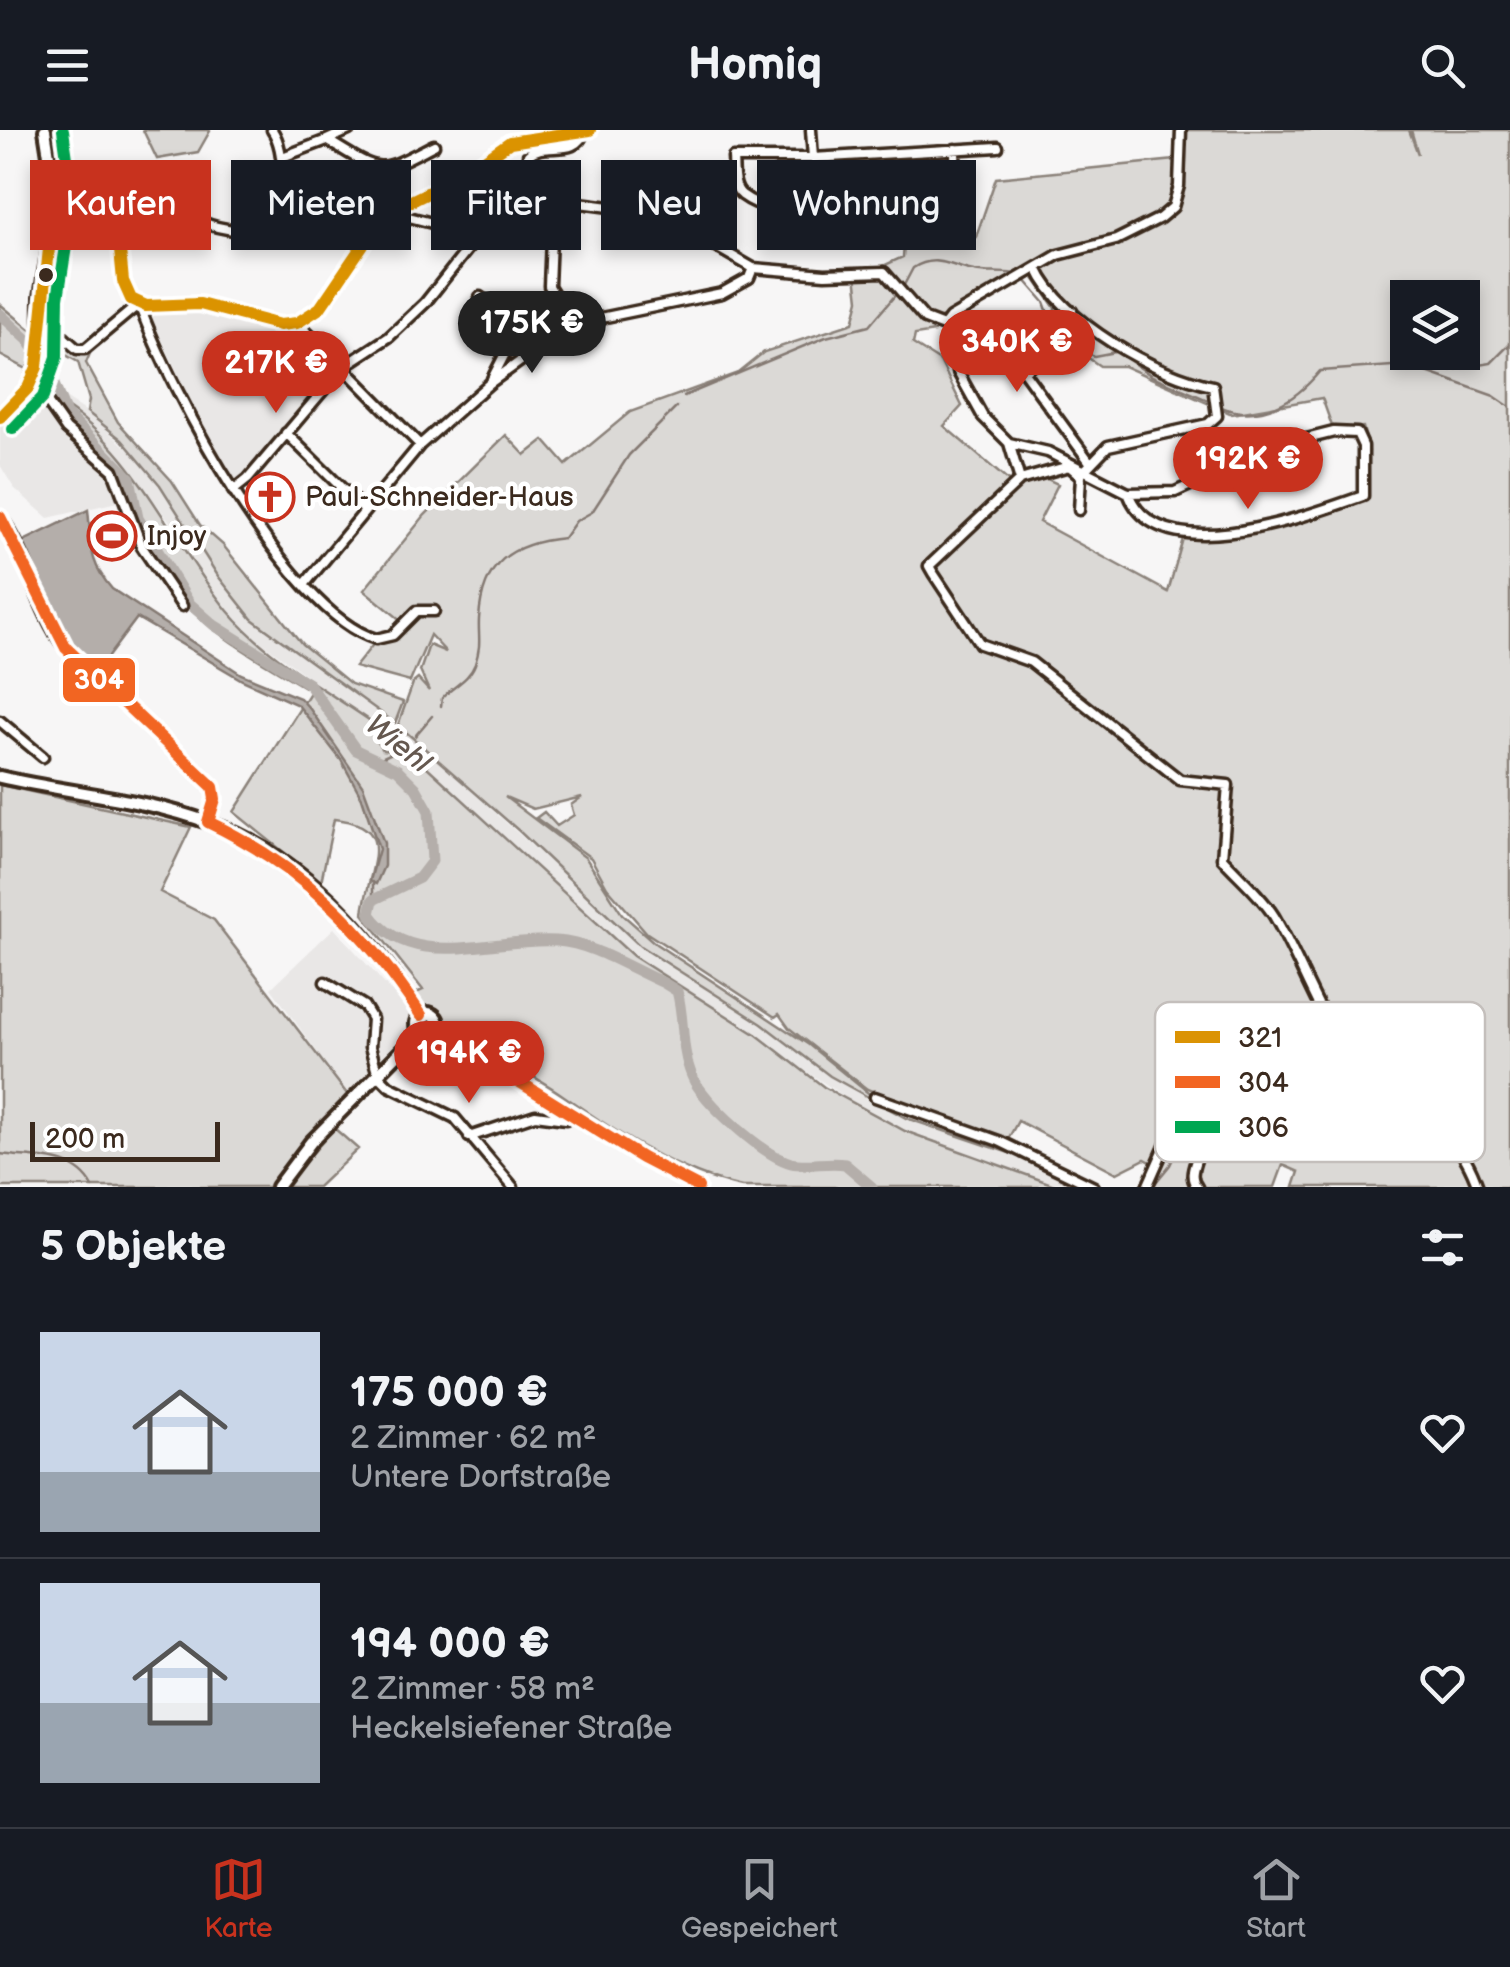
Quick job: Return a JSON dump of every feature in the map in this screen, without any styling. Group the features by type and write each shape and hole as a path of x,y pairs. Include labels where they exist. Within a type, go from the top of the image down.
{"main road":[{"path":"45,130 50,160"},
{"path":"411,200 462,176 510,142 587,130"},
{"path":"0,416 25,392 37,366 48,250"},
{"path":"120,250 123,281 130,298 139,304 184,302 280,325 297,324 320,308 357,250"},
{"path":"0,518 27,564 49,624 66,648 213,787 215,799 208,822"},
{"path":"0,778 208,822 275,854 324,892 382,960 421,1015 434,1017 436,1030 642,1158 698,1187"},
{"path":"421,1015 416,1024 420,1032 427,1035 436,1030"},
{"path":"277,1187 312,1142 420,1032"}],"street":[{"path":"272,130 284,160"},
{"path":"284,156 349,130"},
{"path":"529,160 528,155 538,148 564,150 576,145 587,130"},
{"path":"810,130 813,158"},
{"path":"944,326 950,318 1058,256 1116,240 1173,207 1181,130"},
{"path":"327,140 370,166 388,168 434,144"},
{"path":"955,149 955,186 948,197 936,203 801,214 746,196 736,186 733,158 813,158 955,149 998,147"},
{"path":"581,203 600,209 625,209 699,237 753,268 825,274 884,272 925,320 959,332 984,351 1024,372 1090,462"},
{"path":"233,491 248,480 343,367 389,337 425,304 466,250"},
{"path":"550,250 549,286 572,324"},
{"path":"304,585 420,446 490,383 572,324 722,293 749,278 753,268"},
{"path":"1037,268 1046,288 1123,348 1175,378 1213,386 1217,416 1208,424 1154,439 1108,446 1083,472"},
{"path":"480,298 519,326 490,383"},
{"path":"41,317 77,349 85,349 139,304 149,333 233,491 304,585 342,622 376,639 394,635 418,611 434,610"},
{"path":"1024,372 1058,338 1072,310"},
{"path":"297,324 420,446"},
{"path":"984,351 963,365 958,378 982,418 1009,444 1020,480"},
{"path":"25,392 47,402 71,434 113,470 142,548 182,606"},
{"path":"1128,493 1144,520 1165,530 1260,530 1363,496 1363,446 1352,430 1239,456 1176,492 1128,493 1069,466 1020,480 929,566 980,644 1024,659 1180,780 1228,785 1222,858 1272,914 1315,1002"},
{"path":"286,434 364,510"},
{"path":"1009,444 1048,452 1081,476 1079,510"},
{"path":"0,721 43,757"},
{"path":"325,982 364,1006 372,1019 370,1047 378,1075 397,1090 445,1110 512,1187"},
{"path":"874,1097 999,1141 1094,1187"},
{"path":"469,1137 536,1116 566,1119 572,1114"},
{"path":"1147,1187 1158,1162"},
{"path":"1195,1162 1192,1170 1197,1187"},
{"path":"1466,1162 1478,1187"}],"shaded area":[{"path":"143,130 210,131 198,152 157,159"},
{"path":"1183,130 1409,130 1418,154 1411,130 1510,130 1510,1187 1294,1187 1299,1172 1283,1165 1275,1187 1150,1187 1160,1167 1145,1159 1117,1173 1018,1121 1007,1141 964,1128 1091,1187 1087,1187 1033,1161 906,1118 830,1076 762,1024 640,946 519,831 398,725 413,683 418,679 429,691 420,671 429,645 446,652 430,635 410,682 355,667 379,637 388,635 402,621 364,590 425,515 506,435 525,455 544,440 566,465 630,412 738,373 764,352 853,323 859,300 856,274 881,277 926,319 938,326 934,332 915,335 913,344 940,361 962,406 944,426 1013,485 1041,476 1058,484 1039,522 1168,592 1184,535 1255,535 1362,499 1369,451 1363,427 1333,429 1322,398 1232,414 1124,366 1100,366 1052,333 1055,308 1029,271 935,321 921,312 883,266 903,257 904,250 976,250 976,237 996,178 1176,160 1170,213 1181,192","holes":["505,797 533,809 582,797 571,805 574,815 557,826 544,812 536,818 591,858 607,887 647,933 775,1017 779,1014 789,1028 867,1089 962,1128 873,1097 809,1045 656,944 622,914 586,858"]},
{"path":"0,304 36,334 29,370 0,355"},
{"path":"192,307 265,326 300,374 318,390 237,483 231,481 203,428 152,318 157,311"},
{"path":"47,325 76,349 94,344 86,363 118,422 172,481 200,525 223,545 302,644 351,684 403,702 395,723 252,619 218,576 160,485 122,440 87,412 89,400 78,362 66,355"},
{"path":"42,383 87,412 143,463 252,619 416,741 657,959 762,1024 830,1076 879,1106 1033,1161 1087,1187 1060,1187 878,1119 633,956 413,754 246,631 209,587 171,523 118,454 74,411 38,390"},
{"path":"27,398 42,401 69,443 76,439 115,475 122,501 48,518 14,488 0,465 0,424"},
{"path":"56,400 85,421 131,470 207,584 245,629 282,661 385,731 376,740 383,750 405,752 389,748 395,741 392,738 380,744 380,738 388,734 413,754 633,956 757,1035 824,1087 905,1131 1060,1187 742,1187 718,1181 649,1150 536,1078 449,1030 440,1014 426,1009 414,994 423,990 363,914 375,851 367,830 334,819 321,882 234,812 311,691 236,646 172,590 141,540 120,474 68,422"},
{"path":"88,510 94,560 112,589 241,674 300,698 310,709 363,786 384,843 384,866 376,884 370,881 379,849 362,798 341,760 298,705 242,680 137,618 98,670 62,633 43,599 22,542"},
{"path":"0,785 191,827 160,892 214,920 347,1094 292,1157 273,1187 0,1187"},
{"path":"334,928 409,1011 408,1029 347,1094 271,988"},
{"path":"334,1128 358,1149 318,1187 284,1187"}],"waterway":[{"path":"903,287 913,268 929,262 1014,274"},
{"path":"1024,279 1044,302 1056,335"},
{"path":"684,396 826,337 869,326 897,293"},
{"name":"Wiehl","path":"0,314 29,341 50,374 66,414 130,478 138,518 190,604 214,625 309,684 356,750 398,770 416,788 429,811 432,861 419,878 373,900 370,914 388,932 408,943 431,948 533,941 570,943 598,951 664,983 677,991 692,1076 721,1113 779,1158 797,1164 845,1164 872,1187"},
{"path":"1062,340 1094,356 1115,352"},
{"path":"1480,365 1491,363 1510,344"},
{"path":"1123,356 1152,376 1212,402"},
{"path":"1221,407 1263,411 1300,392 1320,371 1407,365 1494,396 1510,407"},
{"path":"441,706 442,698 465,679 475,664 481,600 493,570 515,551 564,538 576,521 592,512 629,455 677,407"},
{"path":"415,736 432,716"},
{"path":"379,759 405,747"},
{"path":"373,882 373,900"},
{"path":"0,1154 65,1163 76,1168 93,1187"},
{"path":"1152,1187 1171,1162"}],"transit line":[{"name":"306","path":"13,429 43,397 57,357 58,298 73,201 63,130"},
{"name":"321","path":"120,250 123,281 131,299 146,306 200,304 280,325 297,323 320,308 383,215 462,176 510,142 590,130"},
{"name":"321","path":"0,417 28,388 37,367 49,250"},
{"name":"304","path":"0,517 66,648 213,787 215,799 208,822"},
{"name":"304","path":"208,822 273,859 328,903 377,955 421,1015"},
{"name":"304","path":"436,1030 642,1158 698,1187"}],"place":[{"name":"Paul-Schneider-Haus","path":"270,497"},
{"name":"Injoy","path":"112,536"}]}
